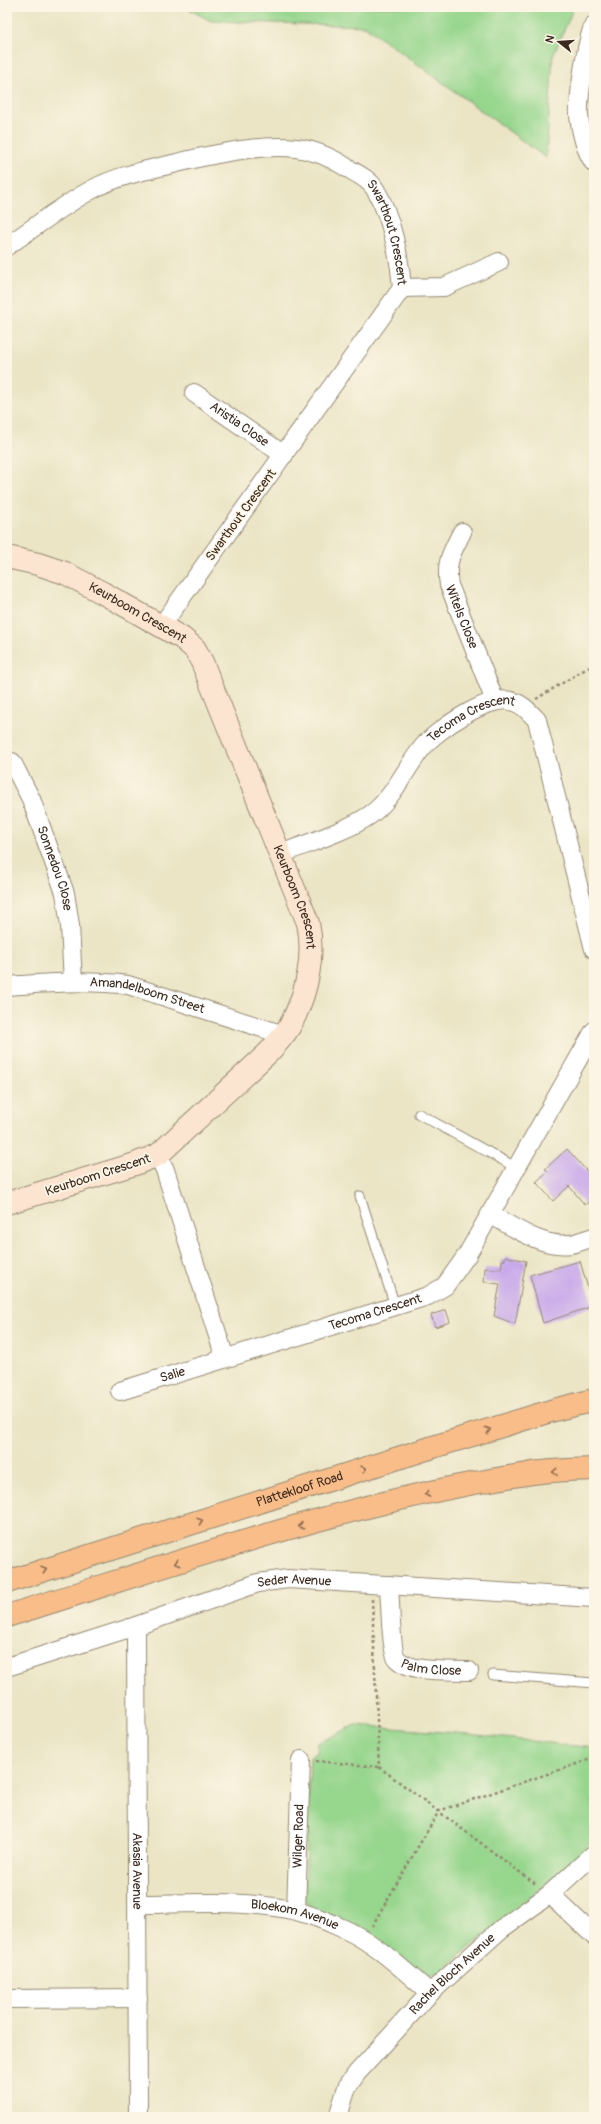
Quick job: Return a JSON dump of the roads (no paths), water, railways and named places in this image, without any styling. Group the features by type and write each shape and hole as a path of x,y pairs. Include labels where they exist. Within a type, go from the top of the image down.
{"main road":[{"name":"Plattekloof Road","path":"7,1582 433,1447 554,1410 594,1400"},
{"path":"7,1616 252,1539 394,1500 528,1474 594,1469"}],"street":[{"path":"594,25 590,33 586,56 579,115 584,141 594,163"},
{"name":"Swarthout Crescent","path":"7,246 92,189 112,180 210,155 277,147 297,148 320,154 344,166 362,176 375,188 383,204 400,260 402,288 162,625"},
{"path":"402,288 444,287 499,262"},
{"name":"Aristia Close","path":"194,393 284,455"},
{"name":"Witels Close","path":"462,532 449,558 447,571 449,585 495,701"},
{"name":"Keurboom Crescent","path":"7,558 38,564 65,573 162,625 182,638 195,649 202,662 281,854 308,923 312,946 310,964 300,1004 292,1023 284,1035 269,1052 158,1155 135,1164 7,1203"},
{"name":"Tecoma Crescent","path":"281,854 351,825 370,815 382,804 422,747 436,734 452,722 495,701 510,700 524,706 537,720 594,949"},
{"name":"Sonnedou Close","path":"12,762 31,799 65,893 70,925 73,982"},
{"name":"Amandelboom Street","path":"7,986 73,982 108,982 128,985 284,1035"},
{"name":"Tecoma Crescent","path":"225,1358 428,1296 444,1286 455,1273 491,1215 594,1031"},
{"path":"158,1155 165,1170 225,1358"},
{"path":"491,1215 541,1241 550,1243 570,1244 594,1237"},
{"name":"Salie","path":"120,1391 225,1358"},
{"name":"Seder Avenue","path":"7,1667 136,1626 258,1583 288,1579 594,1598"},
{"name":"Palm Close","path":"389,1585 393,1647 396,1658 405,1665 416,1668 469,1670"},
{"name":"Akasia Avenue","path":"136,1626 138,2117"},
{"name":"Wilger Road","path":"296,1911 301,1760"},
{"name":"Rachel Bloch Avenue","path":"338,2117 347,2087 357,2073 430,1993 501,1928 550,1894 594,1854"},
{"path":"550,1894 594,1936"},
{"name":"Bloekom Avenue","path":"138,1904 246,1904 296,1911 345,1929 363,1940 390,1959 430,1993"},
{"path":"7,1999 138,1998"}],"lane":[{"path":"419,1114 517,1168"},
{"path":"360,1196 395,1306"},
{"path":"493,1674 594,1683"}]}
